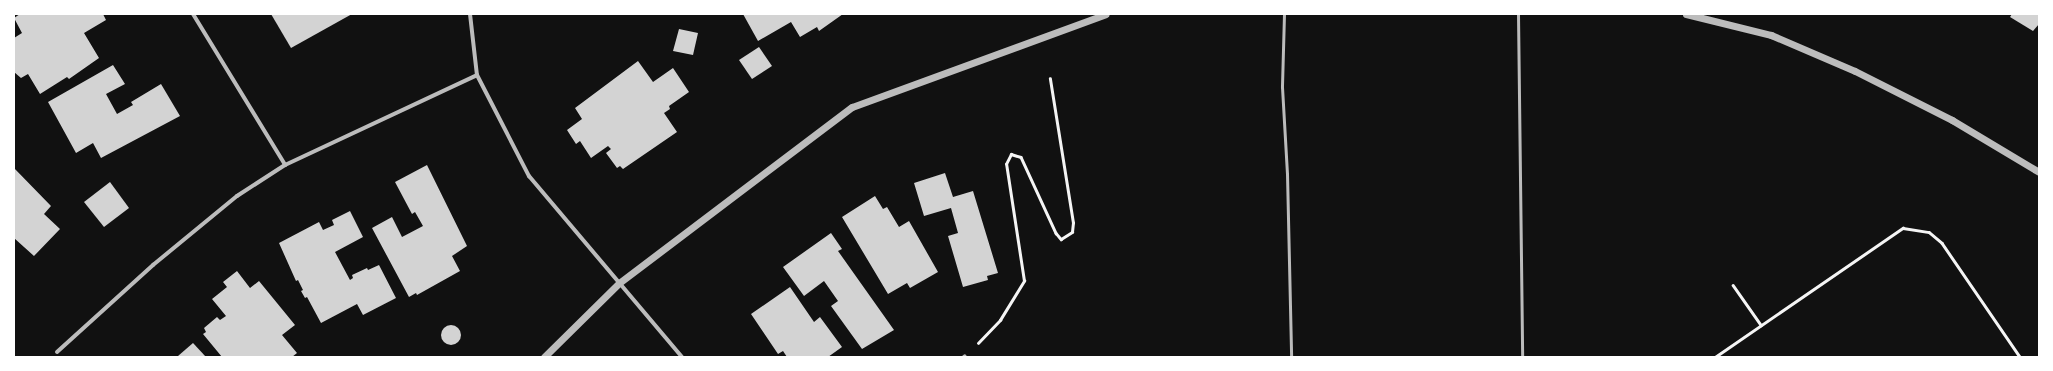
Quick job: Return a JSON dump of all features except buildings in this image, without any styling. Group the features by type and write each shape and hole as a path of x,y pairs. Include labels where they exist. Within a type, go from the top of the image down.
{"street":[{"path":"193,14 284,165"},
{"path":"470,14 477,75 529,176 682,357"},
{"path":"544,357 619,283 852,107 1106,14"},
{"path":"1686,14 1771,35 1855,71 1952,120 2039,172"},
{"path":"57,352 152,265 237,196 284,165 477,75"}],"lane":[{"path":"1284,14 1282,87 1287,174 1291,357"},
{"path":"1518,14 1522,357"}],"path":[{"path":"965,357 1000,320 1024,281 1006,164 1012,154 1021,157 1056,233 1061,239 1072,232 1073,223 1050,79"},
{"path":"1715,357 1903,228 1929,232 1942,243 2020,357"},
{"path":"1733,285 1761,325"}]}
